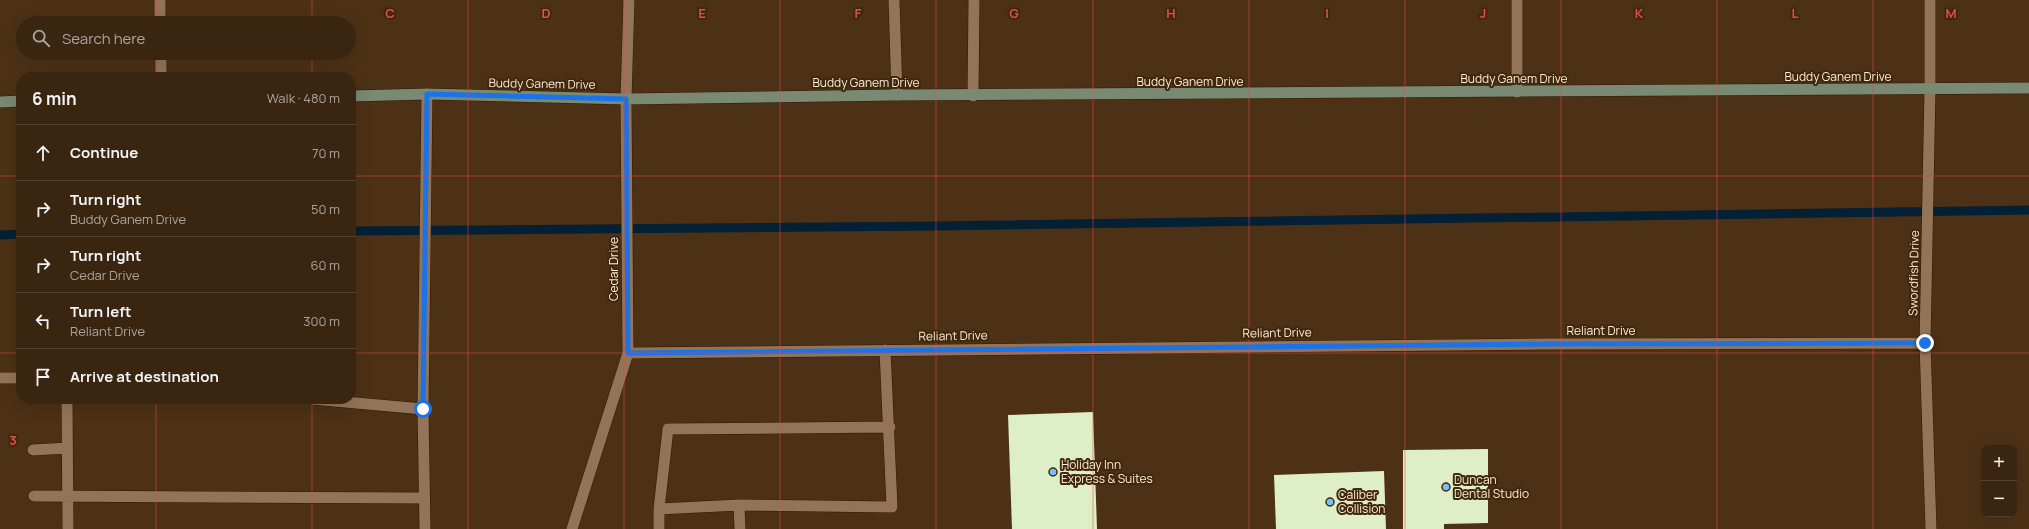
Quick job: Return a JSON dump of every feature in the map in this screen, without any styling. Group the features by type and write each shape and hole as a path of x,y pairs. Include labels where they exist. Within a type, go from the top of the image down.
{"main road":[{"name":"Buddy Ganem Drive","path":"356,96 427,94 626,99 897,95 973,96 2029,88"},
{"path":"0,102 16,102"}],"street":[{"path":"160,0 160,16"},
{"name":"Cedar Drive","path":"572,529 628,353 626,99 628,0"},
{"path":"894,0 897,95"},
{"path":"973,96 974,0"},
{"path":"1516,0 1517,92"},
{"name":"Swordfish Drive","path":"1930,0 1929,169 1925,343 1931,529"},
{"path":"161,60 161,72"},
{"path":"425,529 423,409 427,94"},
{"name":"Reliant Drive","path":"628,353 1925,343"},
{"path":"659,509 739,505 892,507 890,427 885,350"},
{"path":"0,378 16,378"},
{"path":"356,403 423,409"},
{"path":"67,404 68,529"},
{"path":"659,529 659,509 668,429 890,427"},
{"path":"33,450 67,448"},
{"path":"34,496 424,498"},
{"path":"739,505 740,529"}],"building":[{"name":"Holiday Inn Express & Suites","path":"1093,412 1097,529 1012,529 1008,415"},
{"name":"Duncan Dental Studio","path":"1488,449 1488,523 1444,524 1444,529 1403,529 1403,450"},
{"name":"Caliber Collision","path":"1384,471 1386,529 1276,529 1274,475"}],"waterway":[{"path":"356,231 935,226 2029,210"},
{"path":"0,235 16,234"}],"place":[{"name":"Holiday Inn Express & Suites","path":"1053,472"},
{"name":"Duncan Dental Studio","path":"1446,487"},
{"name":"Caliber Collision","path":"1330,502"}],"route":[{"path":"423,409 427,94 626,99 628,353 1547,344 1925,343"}]}
